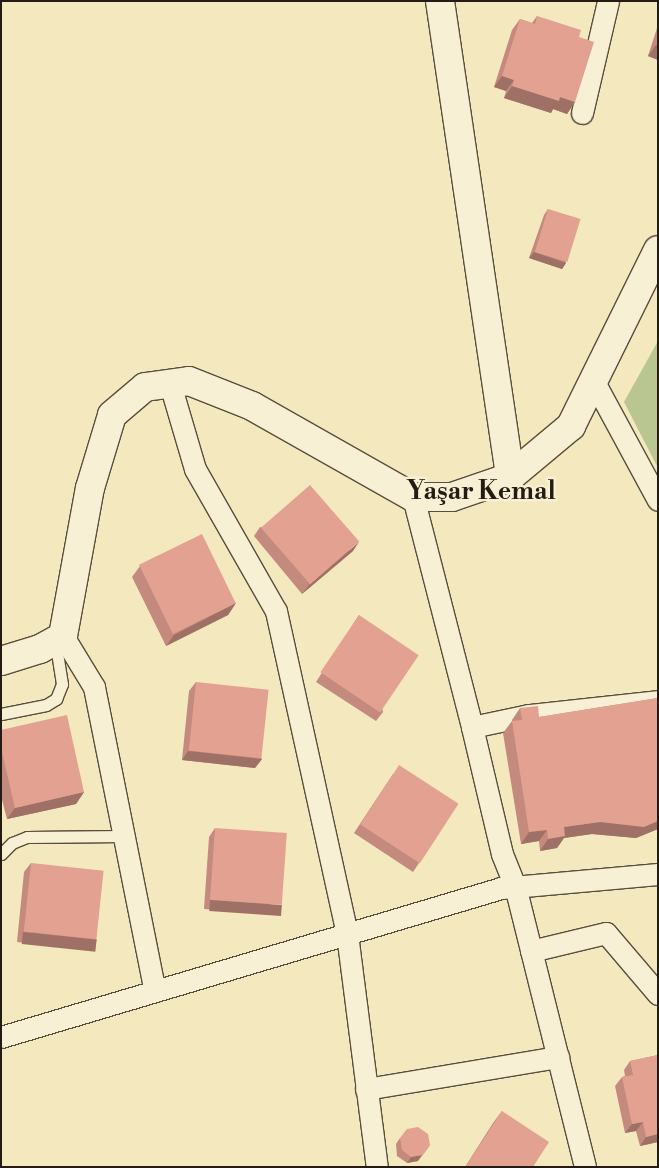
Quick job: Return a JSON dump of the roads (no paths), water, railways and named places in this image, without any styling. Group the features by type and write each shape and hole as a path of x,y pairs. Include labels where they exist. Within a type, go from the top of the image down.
{"street":[{"path":"440,1 510,477"},
{"path":"582,113 608,1"},
{"path":"155,991 94,687 59,638 90,488 112,415 145,387 189,381 252,406 413,497 452,497 510,477 571,426 658,250"},
{"path":"593,380 658,500"},
{"path":"170,384 195,469 276,611 347,934 377,1167"},
{"path":"413,497 472,727 502,854 515,886 585,1167"},
{"path":"1,661 40,649 59,638"},
{"path":"472,727 529,715 658,702"},
{"path":"1,1037 501,888 658,874"},
{"path":"531,951 606,933 658,994"},
{"path":"366,1089 558,1058"}],"lane":[{"path":"1,714 46,705 56,699 62,684 59,638"},
{"path":"1,854 12,843 27,837 124,836"}],"district":[{"name":"Yaşar Kemal","path":"481,492"}]}
